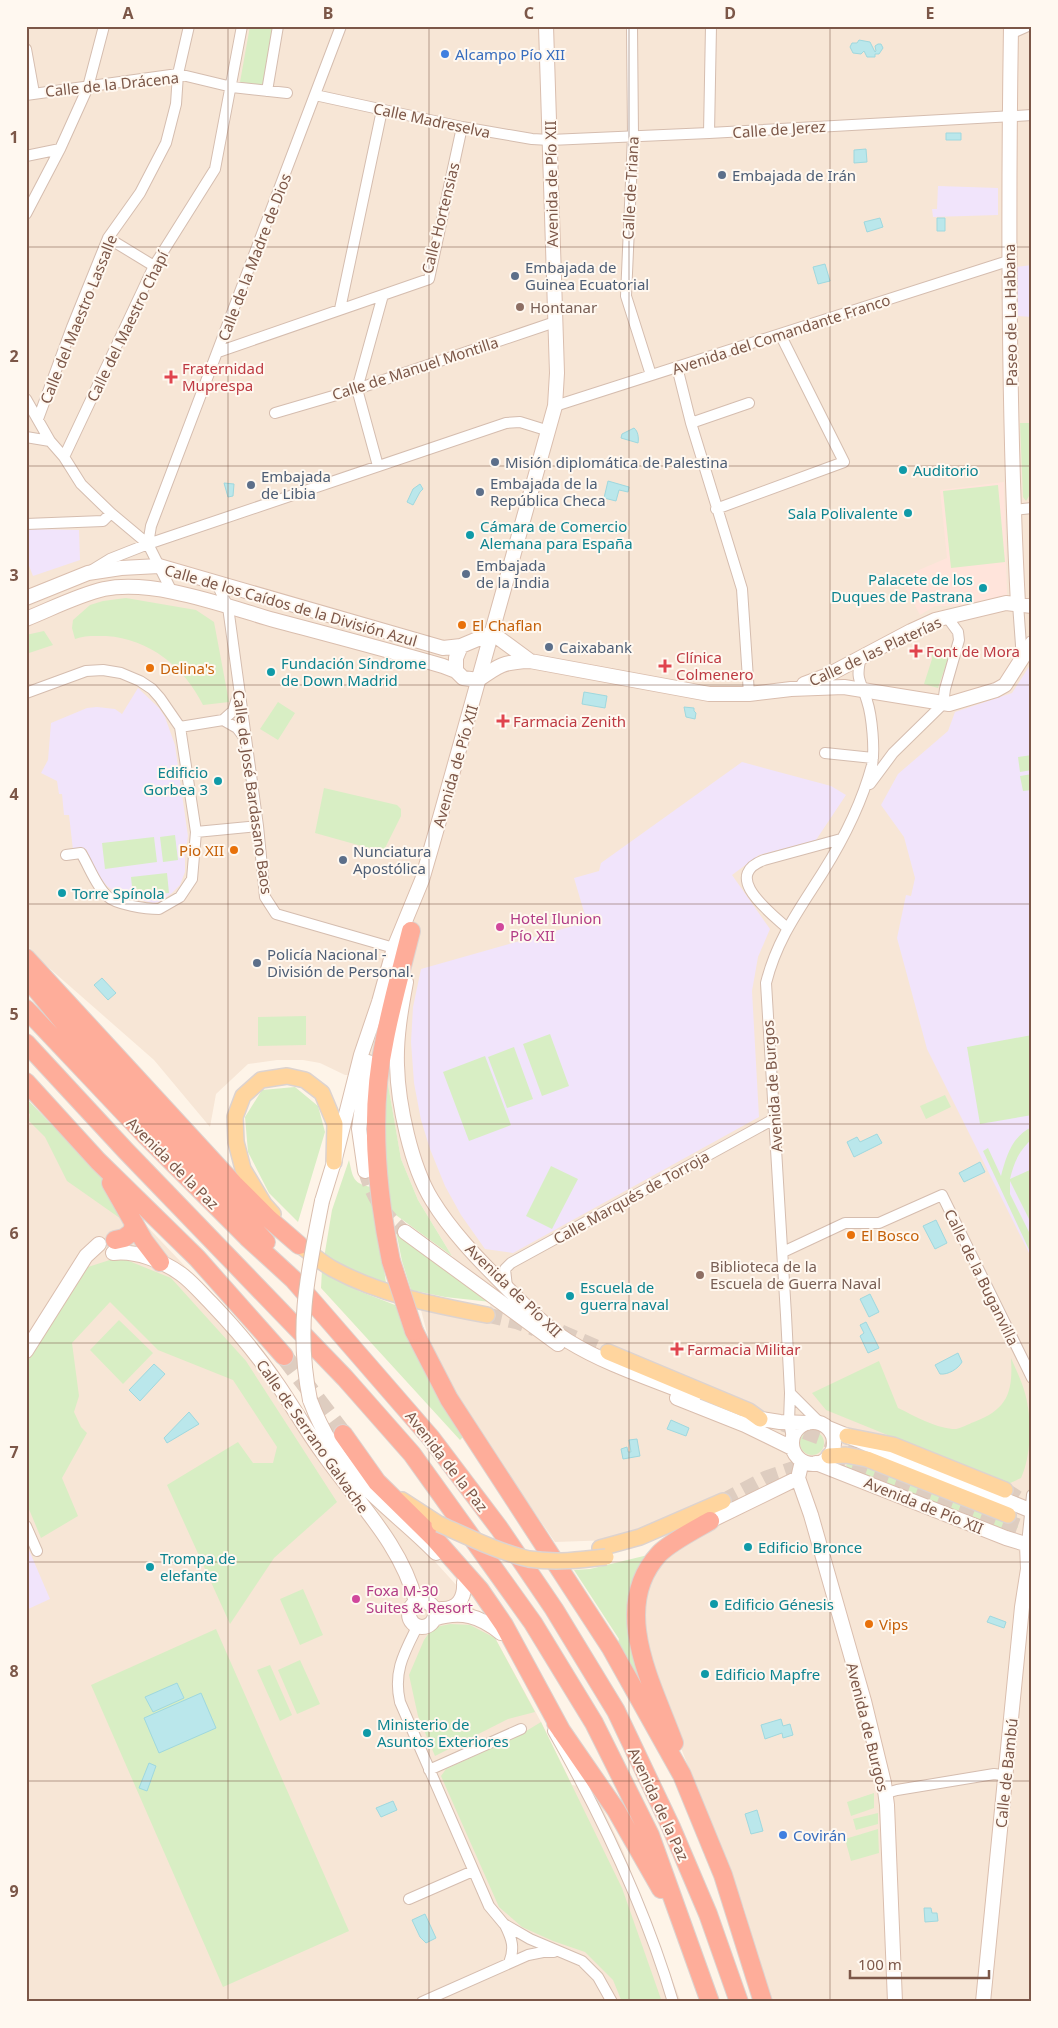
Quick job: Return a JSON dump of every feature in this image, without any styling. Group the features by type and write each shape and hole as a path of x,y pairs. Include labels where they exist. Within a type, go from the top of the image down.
{"highway":[{"path":"411,931 384,1039 377,1107 378,1174 383,1221 391,1261 414,1331 433,1371 454,1408 611,1648 682,1774 723,1875 763,2002"},
{"path":"26,958 234,1184 269,1219 299,1245"},
{"path":"26,977 69,1029 258,1232 293,1279"},
{"name":"Avenida de la Paz","path":"26,1009 146,1136 247,1238 293,1279 431,1438 499,1528 559,1617 616,1711 671,1827 708,1914 739,2002"},
{"name":"Avenida de la Paz","path":"26,1043 126,1151 345,1378 412,1454 534,1623 594,1723 650,1835 692,1946 710,2002"},
{"path":"26,1082 98,1161 197,1258 284,1356"},
{"path":"98,1161 148,1248 160,1262"},
{"path":"110,1246 132,1232 134,1222"},
{"path":"343,1434 363,1463 394,1500 434,1538 480,1590 504,1625 562,1732"},
{"path":"682,1774 677,1750 642,1658 636,1625 636,1602 641,1580 660,1552 710,1521"},
{"path":"523,1675 616,1810 692,1946"}],"main road":[{"name":"Avenida de Pío XII","path":"546,26 557,373 555,406 422,880 411,931 408,966 398,1026 396,1065 406,1128 422,1180 432,1200 474,1256 549,1327 597,1357 748,1417 818,1425 1031,1510"},
{"name":"Paseo de La Habana","path":"1011,30 1008,117 1008,261 1014,510 1025,605"},
{"name":"Calle de los Caídos de la División Azul","path":"26,598 88,573 121,568 159,566 443,648 461,646"},
{"name":"Calle de los Caídos de la División Azul","path":"26,619 104,590 122,588 172,592 456,671"},
{"name":"Calle de las Platerías","path":"792,689 828,674 922,625 947,617 1006,604 1025,605"},
{"path":"510,656 478,680 463,678 456,671 456,658 461,646 492,633 510,656 709,694 749,694 792,689 844,687 943,704 955,704 1001,688 1009,681 1032,643"},
{"name":"Avenida de Pío XII","path":"422,880 394,948 379,1002 361,1055 334,1162 322,1201 308,1272 303,1318 303,1360 310,1400 325,1434 348,1468 363,1485 426,1542 464,1582 502,1633 523,1675"},
{"name":"Avenida de Pío XII","path":"365,1171 359,1129 366,1070 379,1002"},
{"path":"334,1162 334,1124 330,1111 322,1093 305,1080 287,1076 261,1080 244,1096 235,1117 236,1142 243,1169 264,1204 299,1245 331,1268 391,1294 442,1306 488,1313"},
{"name":"Avenida de Pío XII","path":"405,1232 540,1333 569,1351 594,1363 792,1443"},
{"path":"26,1351 86,1256 110,1246"},
{"name":"Calle de Serrano Galvache","path":"110,1246 148,1248 168,1257 233,1326 278,1384 321,1451 392,1545 408,1575 416,1602"},
{"name":"Calle de Serrano Galvache","path":"110,1246 160,1262 191,1282"},
{"path":"608,1352 749,1411 762,1420"},
{"path":"363,1463 403,1500 439,1524 492,1546 556,1553 603,1553 644,1546 710,1521 798,1478 834,1441 818,1425 800,1426 792,1443"},
{"path":"847,1436 893,1445 1005,1490"},
{"name":"Avenida de Burgos","path":"792,1443 796,1455 816,1460"},
{"path":"816,1460 846,1455 867,1459 1008,1515"},
{"name":"Avenida de Pío XII","path":"816,1460 1006,1538 1030,1545"},
{"name":"Avenida de Burgos","path":"798,1478 811,1515 864,1701 886,1796 895,2002"},
{"path":"603,1553 724,1501"},
{"name":"Calle de Bambú","path":"983,2002 1030,1545"},
{"path":"464,1582 464,1591 458,1604 434,1614 425,1627 417,1626 411,1622 408,1614 410,1607 416,1602 424,1601 434,1614 478,1618 502,1633"}],"street":[{"path":"26,214 60,150 88,86 104,26"},
{"name":"Calle del Maestro Lassalle","path":"38,419 108,238 140,193 166,142 176,104 178,74 189,26"},
{"name":"Calle del Maestro Chapí","path":"64,457 154,266 216,169 242,26"},
{"path":"267,91 278,26"},
{"name":"Calle de la Madre de Dios","path":"148,544 151,526 341,26"},
{"name":"Calle de Triana","path":"632,26 633,136 626,296 651,375"},
{"path":"709,133 711,26"},
{"path":"1011,30 1028,26"},
{"path":"26,49 30,94"},
{"name":"Calle de la Drácena","path":"30,94 178,74 232,87 286,93"},
{"name":"Calle Madreselva","path":"315,95 462,127 532,139 550,140"},
{"path":"340,309 382,110"},
{"name":"Calle de Jerez","path":"550,140 1032,116"},
{"name":"Calle Hortensias","path":"218,352 429,279 462,127"},
{"path":"26,156 60,150"},
{"path":"108,238 154,266"},
{"name":"Avenida del Comandante Franco","path":"555,406 1008,261"},
{"path":"378,466 356,389 383,295"},
{"name":"Calle de Manuel Montilla","path":"275,413 356,389 555,322"},
{"path":"716,509 844,462 780,334"},
{"path":"678,367 691,423 742,589 749,694"},
{"path":"26,399 50,441 64,457 81,484 110,513 148,544 172,592"},
{"path":"691,423 749,403"},
{"path":"88,573 110,559 148,544 506,423 520,422 549,431"},
{"path":"26,437 50,441"},
{"path":"1014,510 1032,508"},
{"path":"26,524 103,521 110,513"},
{"name":"Calle de José Bardasano Baos","path":"216,582 228,607 258,826 265,897 276,914 394,948"},
{"path":"1022,659 1025,605"},
{"path":"858,803 893,753 943,704 945,689 959,640 958,632 947,617"},
{"path":"858,803 873,758 868,705 858,675 861,657"},
{"path":"26,692 86,671 121,673 140,681 152,689 180,727 196,832 192,878 180,896 159,910 129,905 109,898 102,890 81,853 66,855"},
{"path":"180,727 223,720 233,712 239,692"},
{"path":"223,720 237,728 246,740"},
{"path":"825,753 873,758"},
{"name":"Avenida de Burgos","path":"792,1443 789,1422 790,1393 783,1252 766,983 772,959 787,928 824,871 858,803"},
{"path":"196,832 258,826"},
{"path":"787,928 752,893 748,886 746,875 749,869 756,863 764,860 841,839"},
{"name":"Calle Marqués de Torroja","path":"507,1287 505,1269 511,1263 774,1119"},
{"name":"Calle de la Buganvilla","path":"783,1252 845,1223 879,1223 942,1195 1032,1378"},
{"path":"790,1393 818,1425"},
{"path":"1030,1545 1032,1495"},
{"path":"26,1526 37,1551"},
{"path":"417,1626 399,1667 396,1688 400,1702 429,1770 489,1906 504,1924 513,1940 513,1953 509,1963"},
{"path":"523,1675 610,1837 665,1976 673,2002"},
{"path":"429,1770 521,1729"},
{"path":"886,1796 896,1790 994,1774 1002,1775 1005,1778"},
{"path":"409,1899 473,1871"},
{"path":"504,1924 582,1962 598,1977 612,2002"},
{"path":"422,2002 509,1963 543,1952 560,1952"}],"shaded area":[{"path":"26,26 1032,26 1032,2002 770,2002 744,1908 657,1687 646,1645 643,1590 707,1503 612,1540 555,1542 459,1399 428,1337 421,1310 486,1323 491,1302 452,1256 418,1200 401,1159 386,1074 345,1075 320,1063 303,1060 277,1060 248,1064 216,1094 210,1127 154,1060 40,960 26,944"},
{"path":"938,186 998,188 998,215 933,217 932,209 937,209"},
{"path":"1032,265 1032,317 1018,316 1016,267"},
{"path":"1004,482 1007,595 956,606 935,606 920,615 900,578 947,558 940,490"},
{"path":"26,529 79,530 80,560 33,576 26,558"},
{"path":"1032,662 1032,1259 927,1049 897,938 906,895 911,896 915,878 904,837 881,805 898,774 948,731 955,712 1012,693"},
{"path":"138,688 159,708 165,717 175,745 188,836 185,872 180,885 159,902 153,903 119,895 107,886 97,873 86,849 73,850 69,815 64,815 62,794 59,794 57,781 41,773 48,760 51,723 87,708 115,709 122,714"},
{"path":"742,762 831,786 846,795 816,840 759,855 732,875 770,929 758,957 752,991 759,1117 513,1253 485,1249 461,1215 445,1186 421,1120 414,1083 411,1042 413,1007 421,969 587,922 574,878 599,871 601,863"},
{"path":"26,1099 199,1281 348,1481 419,1544 459,1588 493,1634 541,1722 572,1785 593,1788 623,1851 681,2002 26,2002"},
{"path":"26,1543 50,1599 26,1610"}],"green space":[{"path":"250,26 273,26 263,85 240,82"},
{"path":"1020,423 1032,423 1032,491 1026,501 1023,497"},
{"path":"998,485 1005,562 951,568 943,491"},
{"path":"126,598 196,610 214,622 229,702 203,705 195,691 176,667 151,649 137,643 122,638 106,636 87,636 75,639 72,628 73,620 90,605"},
{"path":"44,631 53,645 26,654 26,635"},
{"path":"932,649 951,650 938,688 924,684 932,659"},
{"path":"278,702 295,713 278,740 260,729"},
{"path":"1032,755 1032,770 1020,772 1018,757"},
{"path":"1032,774 1032,790 1023,791 1020,776"},
{"path":"324,788 397,805 401,809 401,816 383,852 315,833"},
{"path":"175,835 178,860 163,862 160,837"},
{"path":"154,837 157,862 105,869 102,843"},
{"path":"167,873 169,893 133,897 131,877"},
{"path":"306,1016 306,1045 258,1046 258,1017"},
{"path":"550,1034 569,1086 542,1096 523,1044"},
{"path":"1032,1035 1032,1115 980,1124 967,1047"},
{"path":"514,1047 533,1099 507,1108 488,1057"},
{"path":"485,1056 511,1125 469,1141 443,1072"},
{"path":"386,1073 401,1159 418,1200 452,1256 389,1210 383,1154"},
{"path":"295,1087 318,1106 325,1132 298,1222 269,1193 248,1152 245,1117 262,1090"},
{"path":"945,1095 951,1107 926,1119 920,1106"},
{"path":"26,1098 102,1177 121,1203 124,1221 67,1181 45,1137 29,1121 30,1114 26,1112"},
{"path":"1032,1127 1032,1139 1018,1157 1010,1179 1032,1169 1032,1225 1010,1181 1010,1194 1032,1238 1032,1256 983,1151 988,1148 1001,1176 1015,1141"},
{"path":"349,1160 357,1182 372,1187 386,1283 353,1272 324,1258 332,1210"},
{"path":"551,1166 578,1179 552,1229 526,1216"},
{"path":"396,1231 491,1302 445,1297 411,1290 402,1261"},
{"path":"119,1257 171,1278 246,1361 337,1502 274,1558 230,1624 167,1485 238,1442 253,1463 273,1463 277,1447 233,1380 158,1350 110,1302 72,1343 79,1396 74,1412 81,1427 87,1433 62,1478 78,1516 41,1538 26,1502 26,1364 88,1267"},
{"path":"322,1270 359,1291 395,1305 421,1361 464,1436 460,1440 321,1288"},
{"path":"119,1320 153,1353 123,1384 90,1350"},
{"path":"1011,1358 1027,1400 1030,1434 1025,1469 1021,1478 1008,1484 826,1410 812,1393 879,1361 898,1408 938,1426 958,1429 985,1417 1001,1405 1006,1398 1011,1381"},
{"path":"812,1431 821,1434 824,1443 821,1452 812,1455 803,1452 800,1443 803,1434"},
{"path":"859,1461 1012,1513 1017,1517 1018,1527 1012,1534 848,1469 846,1465 850,1462"},
{"path":"648,1555 634,1590 664,1729 617,1645 619,1639 574,1570 590,1569"},
{"path":"303,1589 323,1635 300,1645 280,1599"},
{"path":"450,1624 470,1625 495,1638 535,1712 508,1719 435,1756 418,1716 409,1675 424,1640 429,1633 436,1627"},
{"path":"216,1629 349,1931 223,1987 91,1685"},
{"path":"300,1660 320,1704 297,1714 278,1670"},
{"path":"270,1665 292,1715 280,1721 257,1670"},
{"path":"541,1722 622,1888 662,2002 622,2002 613,1980 585,1952 553,1941 522,1927 499,1907 441,1776 446,1769 518,1736"},
{"path":"874,1793 874,1808 851,1816 847,1802"},
{"path":"878,1813 878,1824 856,1830 853,1819"},
{"path":"878,1829 879,1853 851,1861 845,1839"}],"water":[{"path":"859,40 870,42 875,52 875,46 878,44 881,44 883,48 879,54 875,54 875,57 867,57 864,51 861,54 853,53 850,47 852,43 857,43"},
{"path":"946,133 961,133 961,140 946,140"},
{"path":"866,149 867,162 854,163 854,150"},
{"path":"880,218 883,227 867,232 864,222"},
{"path":"937,218 945,218 945,231 937,231"},
{"path":"825,264 830,281 818,284 813,267"},
{"path":"634,428 638,435 638,443 621,438 622,434"},
{"path":"608,481 629,487 628,492 619,490 616,501 604,498"},
{"path":"224,483 234,484 233,496 228,497"},
{"path":"420,484 423,489 413,505 407,502 413,489"},
{"path":"584,692 607,696 605,708 582,704"},
{"path":"684,707 694,708 696,713 695,719 686,717"},
{"path":"102,978 116,993 108,1000 94,985"},
{"path":"877,1134 882,1143 854,1157 847,1142 857,1137 860,1142"},
{"path":"980,1162 985,1172 964,1182 959,1173"},
{"path":"936,1220 947,1243 935,1249 923,1226"},
{"path":"870,1294 879,1312 869,1317 860,1299"},
{"path":"866,1322 879,1348 868,1353 860,1336 864,1333 860,1325"},
{"path":"958,1353 962,1362 960,1365 949,1372 940,1374 935,1365"},
{"path":"154,1364 165,1374 140,1401 129,1390"},
{"path":"189,1412 199,1424 167,1443 164,1438"},
{"path":"671,1420 689,1428 686,1436 667,1429"},
{"path":"637,1439 640,1456 623,1459 621,1449 627,1447 628,1452 631,1452 629,1440"},
{"path":"990,1616 1006,1622 1004,1628 987,1622"},
{"path":"177,1683 184,1698 153,1712 145,1697"},
{"path":"201,1693 216,1728 159,1753 144,1718"},
{"path":"781,1719 783,1726 790,1724 793,1735 783,1738 782,1733 765,1739 761,1725"},
{"path":"149,1763 156,1766 147,1791 139,1788"},
{"path":"393,1801 397,1810 381,1817 376,1808"},
{"path":"757,1810 763,1831 751,1834 745,1814"},
{"path":"924,1908 931,1908 932,1913 937,1913 938,1921 925,1922"},
{"path":"425,1914 436,1938 426,1943 420,1937 412,1920"}],"tunnel":[{"path":"365,1171 375,1198 405,1232"},
{"path":"487,1315 518,1322 535,1329"},
{"path":"561,1332 608,1352"},
{"path":"284,1356 343,1434"},
{"path":"783,1424 872,1456"},
{"path":"723,1501 766,1478 810,1463 851,1465 1032,1531"},
{"path":"1005,1490 1032,1507"}],"place":[{"name":"Alcampo Pío XII","path":"445,54"},
{"name":"Embajada de Irán","path":"722,175"},
{"name":"Embajada de Guinea Ecuatorial","path":"515,276"},
{"name":"Hontanar","path":"520,307"},
{"name":"Fraternidad Muprespa","path":"171,377"},
{"name":"Misión diplomática de Palestina","path":"495,462"},
{"name":"Auditorio","path":"903,470"},
{"name":"Embajada de Libia","path":"251,485"},
{"name":"Embajada de la República Checa","path":"480,492"},
{"name":"Sala Polivalente","path":"908,513"},
{"name":"Cámara de Comercio Alemana para España","path":"470,535"},
{"name":"Embajada de la India","path":"466,574"},
{"name":"Palacete de los Duques de Pastrana","path":"983,588"},
{"name":"El Chaflan","path":"462,625"},
{"name":"Caixabank","path":"549,647"},
{"name":"Font de Mora","path":"916,651"},
{"name":"Clínica Colmenero","path":"665,666"},
{"name":"Delina's","path":"150,668"},
{"name":"Fundación Síndrome de Down Madrid","path":"271,672"},
{"name":"Farmacia Zenith","path":"503,721"},
{"name":"Edificio Gorbea 3","path":"218,781"},
{"name":"Pio XII","path":"234,850"},
{"name":"Nunciatura Apostólica","path":"343,860"},
{"name":"Torre Spínola","path":"62,893"},
{"name":"Hotel Ilunion Pío XII","path":"500,927"},
{"name":"Policía Nacional - División de Personal.","path":"257,963"},
{"name":"El Bosco","path":"851,1235"},
{"name":"Biblioteca de la Escuela de Guerra Naval","path":"700,1275"},
{"name":"Escuela de guerra naval","path":"570,1296"},
{"name":"Farmacia Militar","path":"677,1349"},
{"name":"Edificio Bronce","path":"748,1547"},
{"name":"Trompa de elefante","path":"150,1567"},
{"name":"Foxa M-30 Suites & Resort","path":"356,1599"},
{"name":"Edificio Génesis","path":"714,1604"},
{"name":"Vips","path":"869,1624"},
{"name":"Edificio Mapfre","path":"705,1674"},
{"name":"Ministerio de Asuntos Exteriores","path":"367,1733"},
{"name":"Covirán","path":"783,1835"}]}
